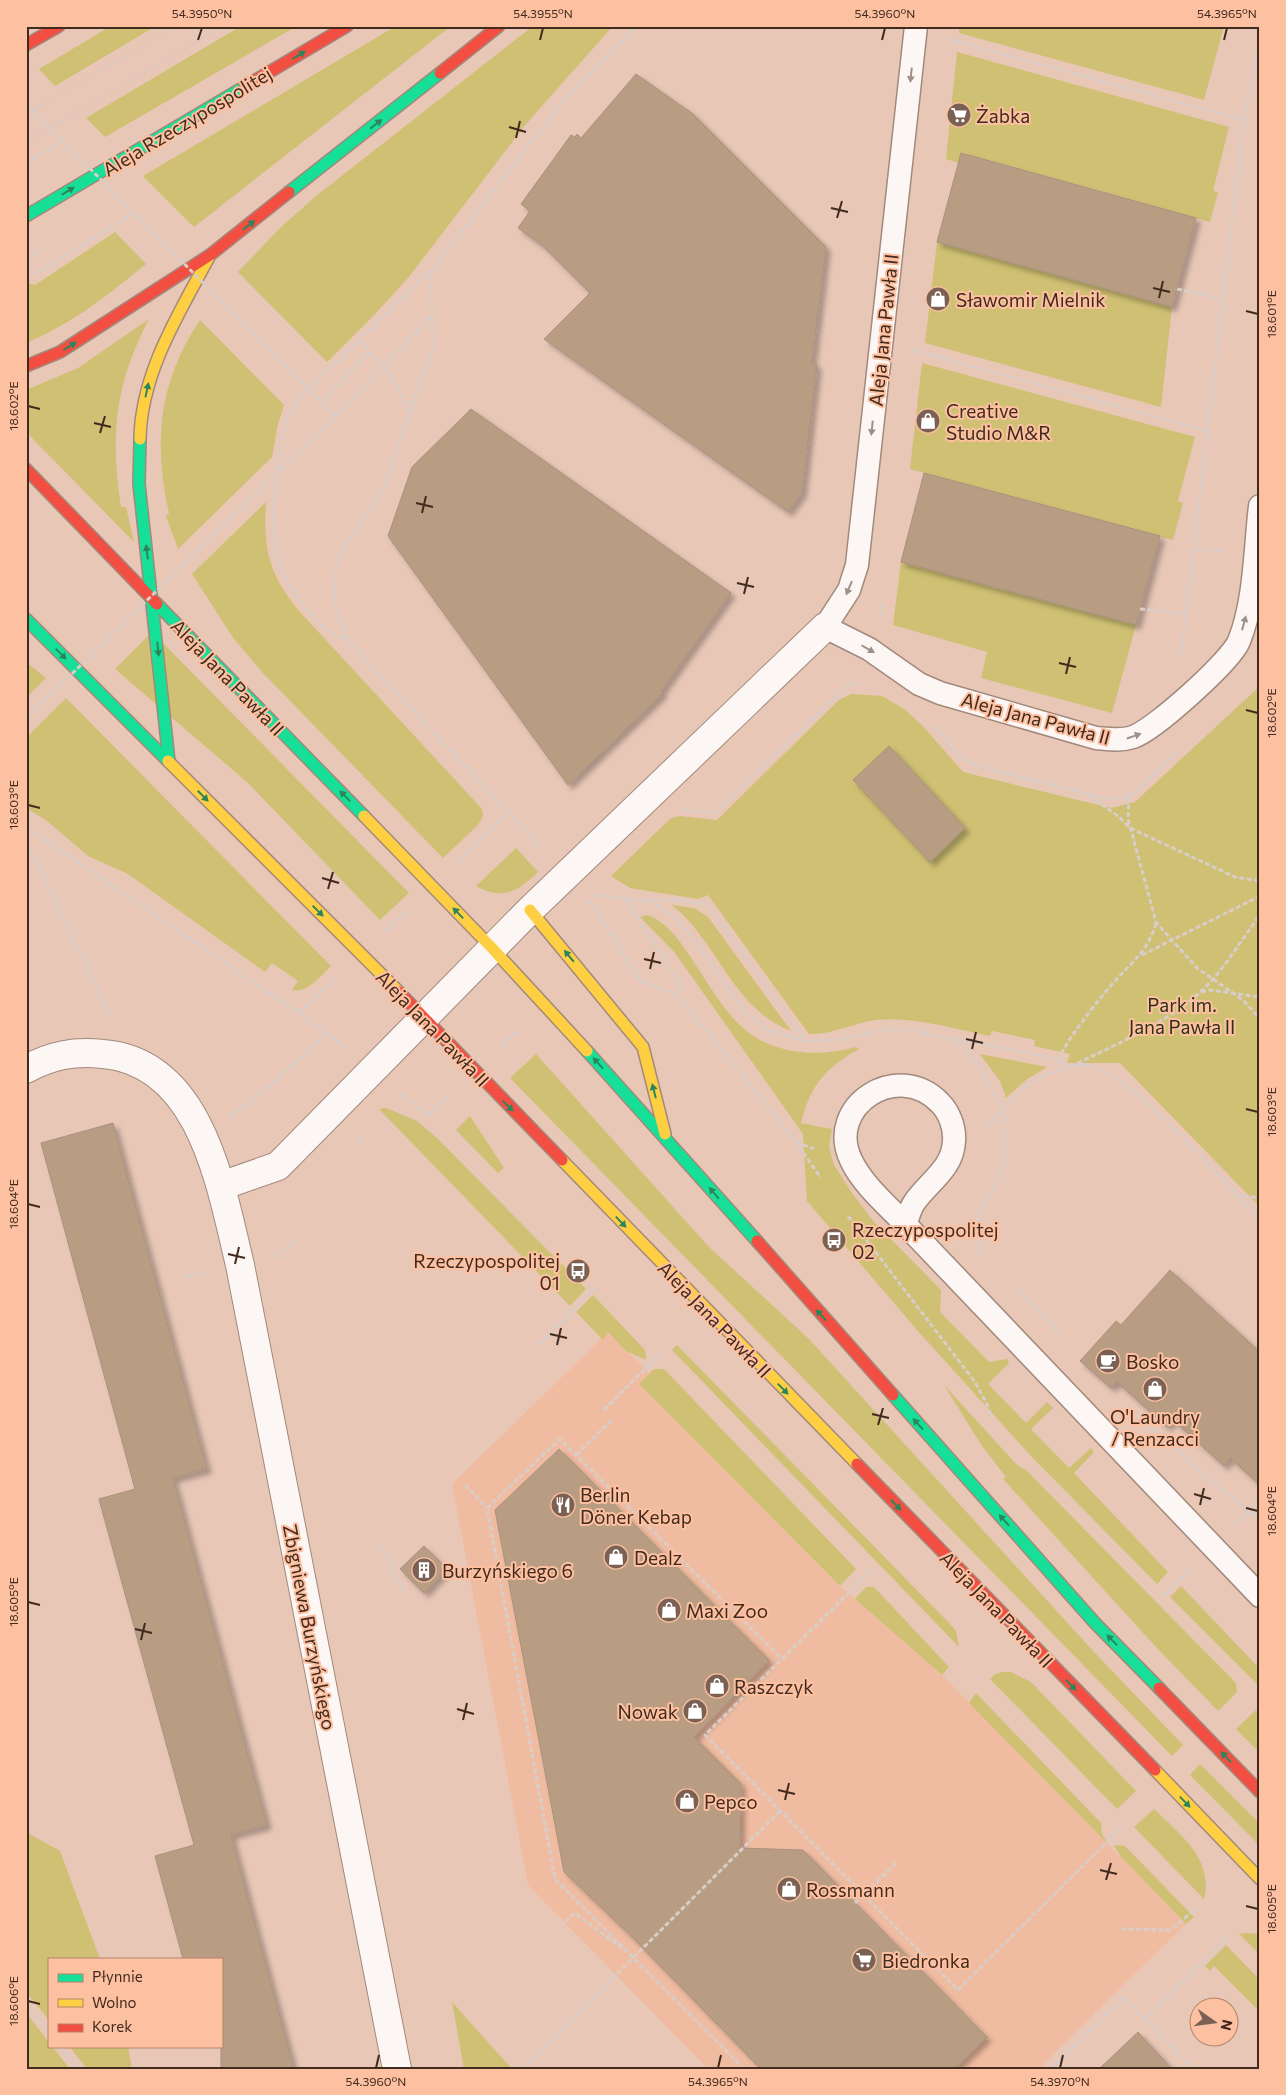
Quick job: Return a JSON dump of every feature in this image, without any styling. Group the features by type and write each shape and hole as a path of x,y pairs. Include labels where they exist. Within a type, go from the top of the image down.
{"main road":[{"path":"26,45 59,26"},
{"name":"Aleja Rzeczypospolitej","path":"26,216 347,26"},
{"path":"26,366 60,352 210,255 499,26"},
{"path":"153,600 139,484 140,424 150,374 178,314 210,255"},
{"name":"Aleja Jana Pawła II","path":"26,469 492,948 666,1138 1095,1623 1260,1792"},
{"name":"Aleja Jana Pawła II","path":"153,600 169,761"},
{"name":"Aleja Jana Pawła II","path":"26,619 425,1018 1260,1879"},
{"path":"530,910 643,1047 666,1138"}],"street":[{"name":"Aleja Jana Pawła II","path":"492,948 825,627"},
{"path":"221,1186 278,1166 492,948"},
{"name":"Zbigniewa Burzyńskiego","path":"26,1069 54,1056 75,1053 114,1055 133,1059 155,1072 185,1102 221,1186 241,1274 397,2069"}],"lane":[{"name":"Aleja Jana Pawła II","path":"916,26 857,565 849,590 825,627 869,649 919,684 940,692 1096,738 1117,740 1133,737 1160,722 1226,659 1239,643 1250,594 1260,506"},
{"path":"905,1224 914,1204 945,1169 954,1141 953,1124 945,1108 933,1095 917,1087 900,1084 882,1087 867,1096 855,1108 848,1124 846,1142 850,1159 860,1174 905,1224 1260,1596"}],"path":[{"path":"546,854 347,640 328,631 289,585 275,551 273,507 280,451 288,415 301,396 431,271 563,102 636,26"},
{"path":"946,49 948,33"},
{"path":"947,39 1244,120"},
{"path":"1178,661 1182,655 1244,120 1260,39"},
{"path":"26,104 335,416"},
{"path":"26,163 63,141"},
{"path":"26,269 36,272 135,213"},
{"path":"347,640 337,614 334,592 336,567 344,546 382,494 433,347 431,271"},
{"path":"1177,289 1223,299"},
{"path":"26,718 335,416 432,316"},
{"path":"360,340 390,374 411,412"},
{"path":"913,360 915,340"},
{"path":"321,402 370,352"},
{"path":"924,353 1208,431"},
{"path":"882,596 884,626"},
{"path":"1140,609 1187,614"},
{"path":"682,809 714,813 847,687 863,681"},
{"path":"929,720 961,757 974,765 1108,799 1129,797"},
{"path":"1184,744 1129,797 1127,807 1130,828 1156,922 1197,968 1242,1000 1260,1019"},
{"path":"1086,794 1118,816 1130,828 1235,877 1260,880"},
{"path":"456,864 508,812"},
{"path":"26,827 300,1013 354,1052"},
{"path":"26,842 133,1059"},
{"path":"586,894 640,981 678,995 795,1141 824,1182"},
{"path":"1141,955 1260,896"},
{"path":"624,898 679,981 678,995"},
{"path":"650,900 670,899 708,904 806,1041"},
{"path":"383,933 413,905"},
{"path":"950,1158 960,1155 1032,1082 1072,1066 1154,1024 1200,992 1213,979 1260,915"},
{"path":"1059,1060 1062,1051 1079,1026 1114,982 1141,955 1151,939 1156,922"},
{"path":"300,1013 340,975"},
{"path":"1200,992 1210,990 1260,997"},
{"path":"207,1150 222,1122 266,1089 327,1033"},
{"path":"953,1039 1059,1060 1072,1066 1089,1065 1111,1074 1137,1095 1260,1219"},
{"path":"391,1087 428,1115 455,1089"},
{"path":"1236,1195 1260,1198"},
{"path":"847,1214 975,1382 989,1408 990,1419"},
{"path":"208,1267 208,1272"},
{"path":"539,1344 595,1287"},
{"path":"604,1410 660,1354"},
{"path":"576,1456 613,1418"},
{"path":"487,1508 560,1439 782,1659"},
{"path":"465,1485 487,1508 555,1879 634,1956 744,2069"},
{"path":"379,1542 404,1592"},
{"path":"871,1571 704,1735 958,1990 1121,1828"},
{"path":"522,2069 780,1811"},
{"path":"855,1903 897,1862"},
{"path":"1121,1929 1171,1930 1198,1907"},
{"path":"565,1922 575,1913 634,1956"},
{"path":"1145,2019 1228,1938"},
{"path":"1052,2069 1124,1998 1193,2069"},
{"path":"26,2004 48,2032"},
{"path":"61,2048 77,2069"}],"shaded area":[{"path":"608,1332 649,1373 639,1384 840,1586 942,1675 1186,1924 1038,2069 708,2069 528,1885 452,1484"}],"green space":[{"path":"111,26 156,26 55,86 39,69"},
{"path":"241,26 297,26 105,137 86,118"},
{"path":"396,26 451,26 194,227 143,176"},
{"path":"533,26 613,26 526,124 408,278 327,362 238,272 280,228 316,196"},
{"path":"959,26 1224,26 1204,100 959,33"},
{"path":"957,52 1229,127 1213,191 1218,192 1210,222 962,153 959,163 946,159"},
{"path":"115,232 146,264 74,318 26,343 26,282 35,285"},
{"path":"937,242 1172,307 1161,407 925,343"},
{"path":"149,319 122,388 116,433 116,456 121,507 126,507 134,542 26,432 26,390 78,368"},
{"path":"200,320 284,405 278,424 272,457 178,549 166,516 169,513 161,461 163,413 168,389 176,366 186,343"},
{"path":"922,363 1195,437 1178,501 1183,503 1173,540 910,469"},
{"path":"266,502 266,534 270,561 281,586 290,599 482,809 483,816 478,825 443,858 262,672 234,639 192,574"},
{"path":"901,562 1006,591 1008,583 1047,594 1046,601 1136,625 1112,713 981,678 987,652 893,625"},
{"path":"152,632 409,893 380,920 248,783 115,669"},
{"path":"26,662 46,678 26,698"},
{"name":"Park im. Jana Pawła II","path":"1260,686 1260,1207 1120,1063 1067,1063 1070,1054 1034,1046 1035,1040 992,1031 990,1036 919,1021 876,1020 826,1033 809,1034 708,895 698,899 630,888 611,876 671,818 680,816 717,820 839,700 851,694 882,696 904,709 921,724 963,772 1111,808 1135,802"},
{"path":"66,698 331,966 314,983 303,989 292,990 298,981 272,963 265,972 128,874 88,856 46,820 26,808 26,738"},
{"path":"516,848 538,872 517,889 510,892 494,893 476,886"},
{"path":"672,905 694,908 708,917 791,1031 771,1021 754,1007 727,974 702,937"},
{"path":"647,915 666,926 677,938 724,1007 749,1033 773,1046 787,1050 815,1053 856,1047 859,1049 837,1063 821,1079 809,1098 801,1123 832,1129 829,1147 834,1165 874,1222 941,1290 940,1312 989,1362 1007,1359 1009,1363 988,1384 1026,1423 1047,1402 1053,1408 1031,1429 1069,1468 1091,1448 1094,1452 1074,1473 1168,1572 1157,1584 1029,1454 917,1330 807,1201 803,1134 675,953 640,917"},
{"path":"536,1054 709,1247 809,1339 1094,1652 1183,1745 1172,1756 510,1078"},
{"path":"980,1054 1047,1067 1026,1080 1006,1098 1000,1081"},
{"path":"386,1108 417,1121 437,1138 586,1289 570,1306 379,1109"},
{"path":"470,1116 504,1168 498,1173 456,1130"},
{"path":"593,1295 645,1350 646,1360 626,1351 608,1332 603,1340 576,1312"},
{"path":"677,1345 950,1624 956,1631 959,1647 672,1350"},
{"path":"654,1369 664,1369 856,1569 840,1586 639,1384"},
{"path":"944,1385 1018,1466 1026,1470 1236,1683 1237,1692 1218,1711 1156,1647 1003,1479 1006,1477 982,1446"},
{"path":"1181,1586 1260,1669 1260,1687 1170,1597"},
{"path":"866,1587 874,1587 949,1667 942,1675 855,1599"},
{"path":"1011,1672 1031,1682 1136,1791 1117,1809 990,1679 995,1674"},
{"path":"976,1693 1101,1823 1102,1834 1108,1844 969,1703"},
{"path":"1260,1710 1260,1753 1236,1729 1255,1711"},
{"path":"1200,1764 1260,1824 1260,1846 1190,1775"},
{"path":"1154,1809 1192,1848 1199,1859 1204,1871 1206,1884 1204,1899 1134,1827"},
{"path":"26,1832 60,1851 100,1958 48,1958 48,2019 26,1992"},
{"path":"1114,1846 1125,1846 1194,1917 1186,1924 1121,1857"},
{"path":"1239,1934 1260,1934 1260,1955"},
{"path":"1226,1945 1260,1980 1260,2012 1214,1966 1210,1971 1205,1966"},
{"path":"452,2002 512,2069 464,2069"},
{"path":"26,2013 48,2041 48,2048 54,2048 70,2069 26,2069"},
{"path":"71,2048 128,2048 132,2069 87,2069"}],"building":[{"path":"636,74 693,114 826,247 812,362 817,365 802,493 788,512 544,339 590,293 543,246 518,228 530,211 521,204 571,135 575,137 577,134 581,138"},
{"path":"961,153 1196,218 1172,307 937,242"},
{"path":"471,409 731,593 661,691 663,693 568,785 388,536 412,467"},
{"path":"924,473 1160,536 1136,625 901,562"},
{"path":"889,746 965,828 930,862 853,780"},
{"path":"113,1123 207,1469 173,1478 267,1825 231,1835 294,2069 221,2069 222,1958 183,1958 155,1856 194,1845 99,1499 135,1489 41,1143"},
{"path":"1170,1270 1260,1352 1260,1485 1230,1458 1224,1466 1173,1420 1167,1427 1117,1382 1111,1388 1080,1361 1116,1321 1121,1325"},
{"path":"559,1449 769,1660 694,1737 741,1784 740,1848 803,1850 987,2037 954,2069 761,2069 631,1936 564,1872 495,1510"},
{"name":"Burzyńskiego 6","path":"424,1546 447,1569 424,1593 400,1569"},
{"path":"1138,2032 1172,2069 1099,2069"}],"tram line":[{"path":"26,114 177,26"},
{"path":"26,142 224,26"}],"traffic: fast":[{"path":"289,192 440,73"},
{"path":"26,216 244,87"},
{"path":"140,439 139,484 169,761"},
{"path":"157,604 364,816"},
{"path":"26,619 168,761"},
{"path":"587,1051 757,1241"},
{"path":"893,1395 1095,1623 1159,1688"}],"traffic: slow":[{"path":"140,439 142,415 154,368 174,323 208,259"},
{"path":"168,761 399,992"},
{"path":"364,816 492,948 587,1051"},
{"path":"530,910 643,1047 665,1134"},
{"path":"562,1160 857,1464"},
{"path":"1155,1770 1260,1879"}],"traffic: jam":[{"path":"26,45 59,26"},
{"path":"244,87 347,26"},
{"path":"440,73 499,26"},
{"path":"26,366 60,352 210,255 289,192"},
{"path":"26,469 157,604"},
{"path":"399,992 562,1160"},
{"path":"757,1241 893,1395"},
{"path":"857,1464 1155,1770"},
{"path":"1159,1688 1260,1792"}],"place":[{"name":"Żabka","path":"959,115"},
{"name":"Sławomir Mielnik","path":"938,299"},
{"name":"Creative Studio M&R","path":"928,421"},
{"name":"Rzeczypospolitej 02","path":"834,1240"},
{"name":"Rzeczypospolitej 01","path":"578,1271"},
{"name":"Bosko","path":"1108,1361"},
{"name":"O'Laundry / Renzacci","path":"1155,1389"},
{"name":"Berlin Döner Kebap","path":"563,1505"},
{"name":"Dealz","path":"616,1557"},
{"name":"Burzyńskiego 6","path":"424,1570"},
{"name":"Maxi Zoo","path":"669,1610"},
{"name":"Raszczyk","path":"717,1686"},
{"name":"Nowak","path":"695,1711"},
{"name":"Pepco","path":"687,1801"},
{"name":"Rossmann","path":"789,1889"},
{"name":"Biedronka","path":"864,1960"}]}
